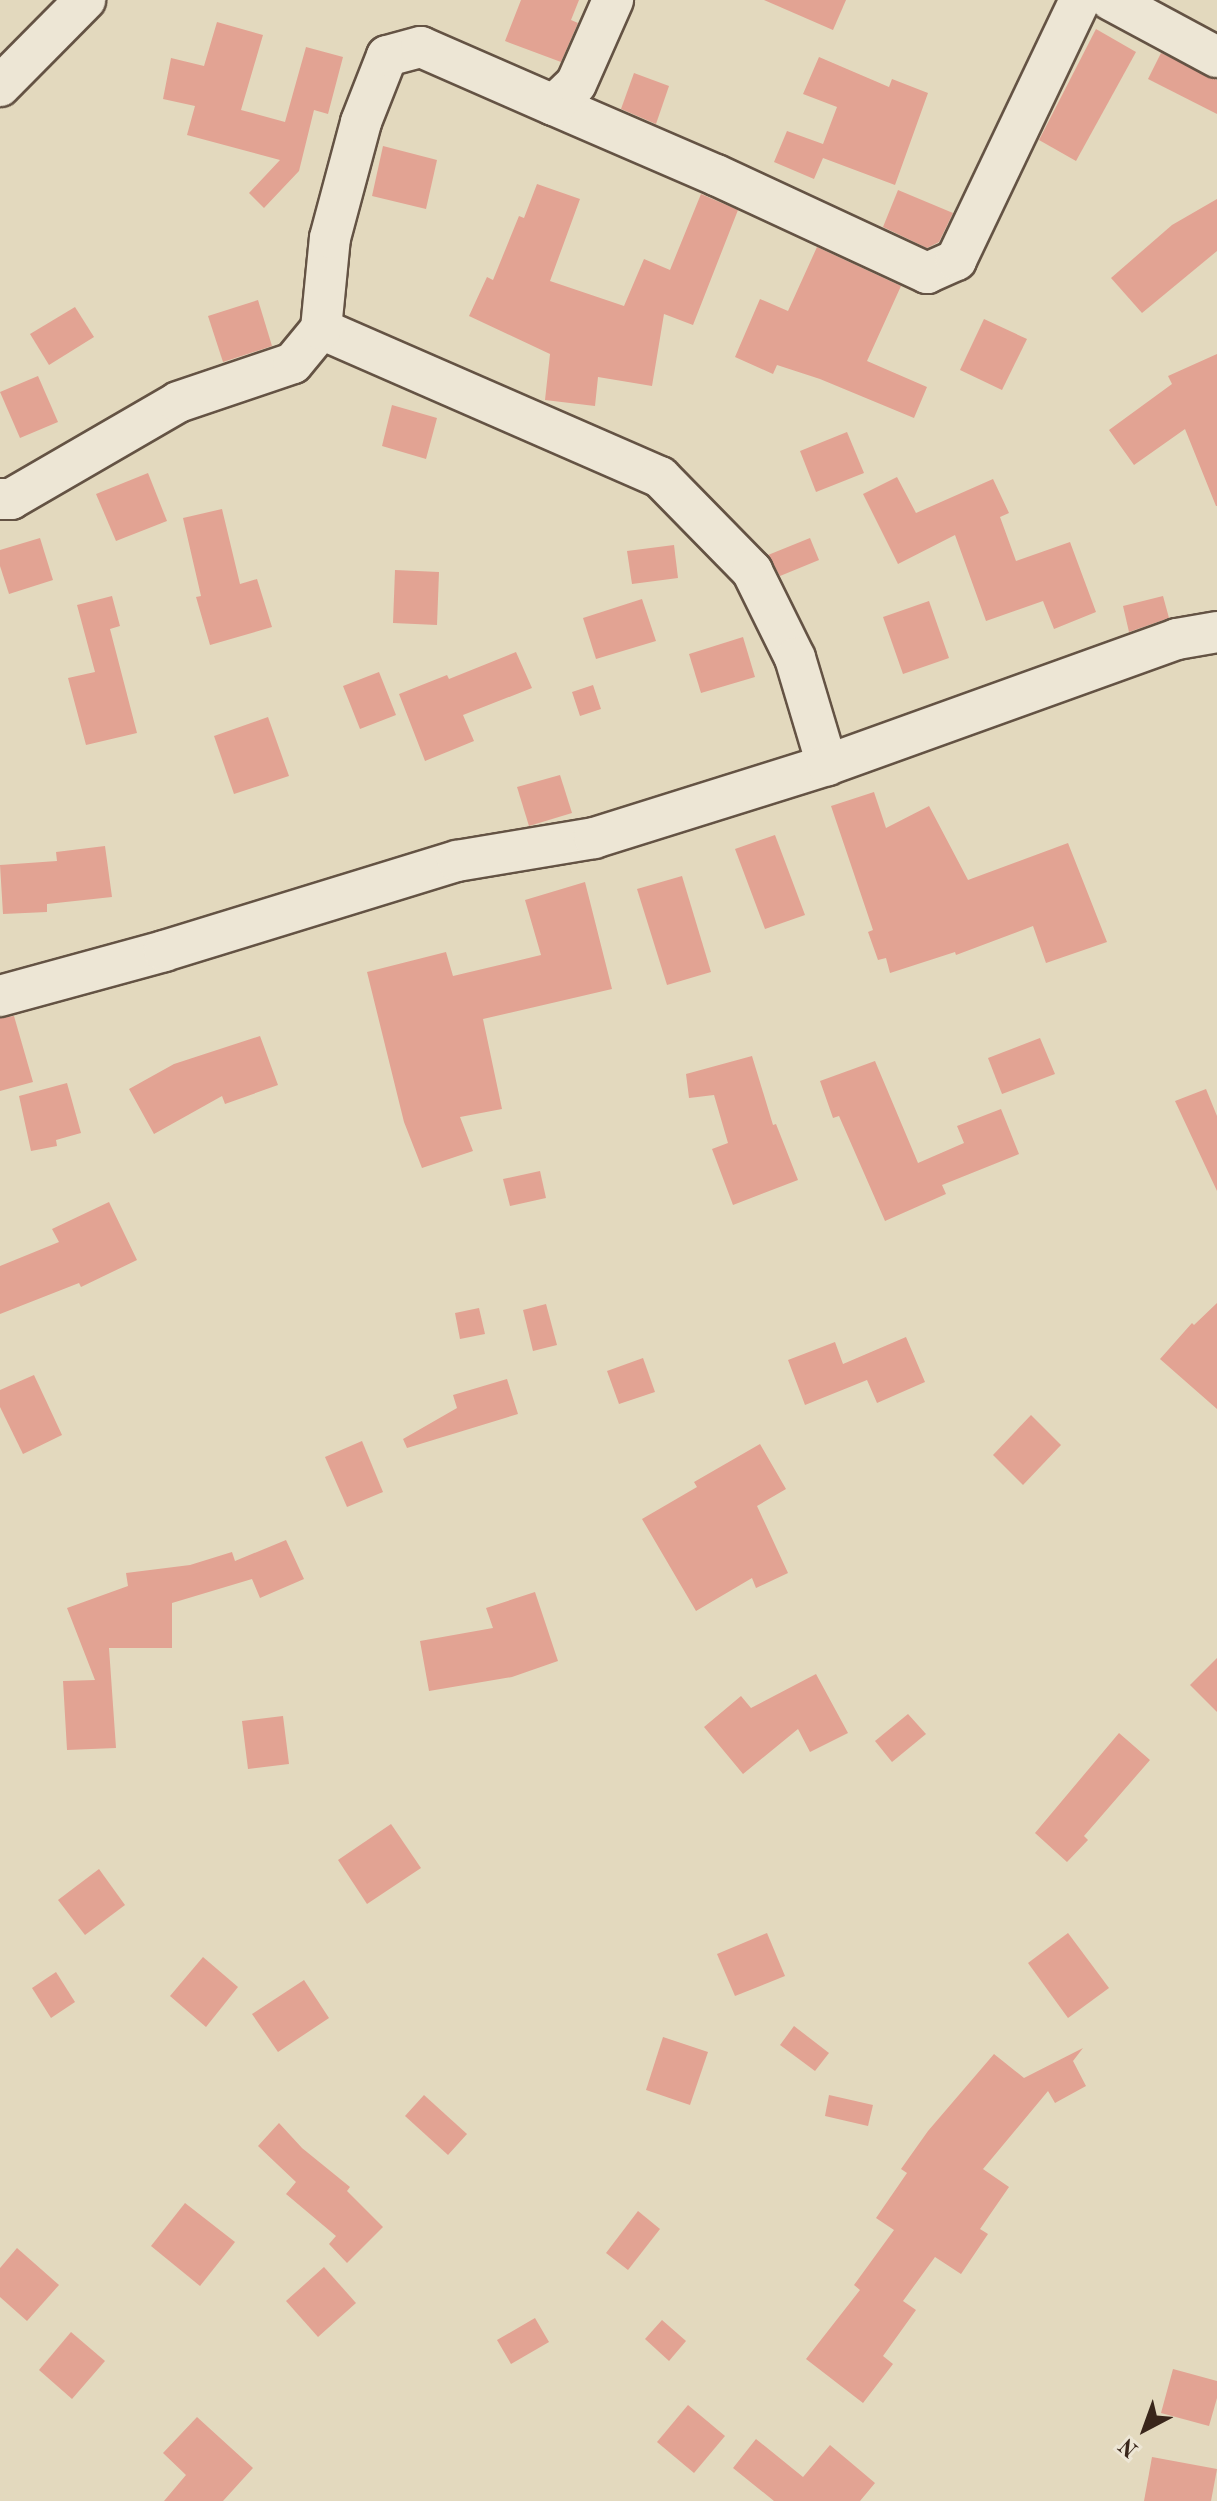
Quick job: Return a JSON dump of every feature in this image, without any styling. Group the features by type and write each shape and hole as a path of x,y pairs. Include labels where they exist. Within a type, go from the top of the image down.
{"street":[{"path":"0,86 85,0"},
{"path":"554,105 576,84 613,0"},
{"path":"0,499 11,499 178,402 293,363 321,329 330,238 361,122 387,56 421,47 716,175 927,273 956,260 1080,0"},
{"path":"1111,0 1217,57"},
{"path":"321,329 660,477 752,571 795,658 827,765"},
{"path":"0,996 164,951 457,861 594,838 827,765 1177,639 1217,632"}],"building":[{"path":"521,0 579,0 571,20 578,23 561,62 505,41"},
{"path":"764,0 846,0 833,30"},
{"path":"217,22 263,35 241,110 285,122 306,47 343,57 328,114 314,110 299,171 264,208 249,193 280,160 187,135 195,106 163,99 171,58 204,66"},
{"path":"1096,29 1136,52 1076,161 1039,140"},
{"path":"1161,53 1217,80 1217,114 1148,79"},
{"path":"819,57 889,87 892,79 928,93 895,185 823,158 814,179 774,162 787,131 823,144 837,107 803,94"},
{"path":"634,73 669,86 656,124 621,109"},
{"path":"383,146 437,160 426,209 372,196"},
{"path":"537,184 580,199 550,281 624,306 644,259 670,270 701,194 738,210 693,325 664,314 652,386 598,377 595,406 545,400 550,354 469,316 487,277 493,280 519,216 524,218"},
{"path":"898,190 953,213 939,242 927,248 883,227"},
{"path":"1217,199 1217,251 1142,313 1111,278 1172,225"},
{"path":"817,247 901,286 867,361 927,387 914,418 820,379 777,365 773,374 735,357 760,299 788,311"},
{"path":"258,300 272,346 223,362 208,316"},
{"path":"75,307 94,337 49,365 30,334"},
{"path":"984,319 1027,339 1002,390 960,370"},
{"path":"1217,354 1216,506 1185,429 1134,465 1109,430 1172,384 1168,376"},
{"path":"38,376 58,422 20,438 0,392"},
{"path":"392,405 437,418 426,459 382,446"},
{"path":"847,432 864,473 816,492 800,451"},
{"path":"148,473 167,521 116,541 96,494"},
{"path":"897,477 916,513 993,479 1009,513 1000,517 1016,561 1070,542 1096,612 1054,629 1043,601 986,621 955,535 898,564 863,494"},
{"path":"222,509 240,584 257,579 272,627 210,645 196,597 201,596 183,518"},
{"path":"40,538 53,580 9,594 0,566 0,550"},
{"path":"810,538 819,560 780,576 768,555"},
{"path":"674,545 678,578 632,584 627,551"},
{"path":"395,570 439,572 437,625 393,623"},
{"path":"112,596 120,626 110,629 137,733 86,745 68,678 95,672 77,605"},
{"path":"1163,596 1169,618 1129,632 1123,606"},
{"path":"642,599 656,641 596,659 583,618"},
{"path":"929,601 949,658 903,674 883,617"},
{"path":"743,637 755,677 701,693 689,654"},
{"path":"516,652 532,688 463,715 474,741 425,761 399,694 447,675 449,679"},
{"path":"379,672 396,715 360,729 343,686"},
{"path":"593,685 601,709 580,716 572,692"},
{"path":"268,717 289,776 234,794 214,736"},
{"path":"560,775 572,813 529,826 517,787"},
{"path":"874,792 886,828 929,806 968,880 1068,843 1107,942 1046,963 1033,926 956,955 955,952 890,973 886,958 878,960 868,932 873,930 831,806"},
{"path":"775,835 805,915 765,929 735,849"},
{"path":"105,846 112,897 47,904 47,912 3,914 0,865 57,861 56,852"},
{"path":"682,876 711,972 667,985 637,889"},
{"path":"585,882 612,989 483,1019 502,1109 460,1117 473,1151 422,1168 404,1122 367,972 446,952 453,976 541,955 525,900"},
{"path":"14,1016 33,1082 0,1091 0,1018"},
{"path":"260,1036 278,1085 225,1104 222,1096 154,1134 129,1089 174,1064"},
{"path":"1040,1038 1055,1074 1002,1094 988,1058"},
{"path":"752,1056 773,1125 776,1124 798,1180 733,1205 712,1149 728,1143 714,1095 689,1098 686,1074"},
{"path":"875,1061 918,1163 964,1143 957,1126 1001,1109 1019,1154 942,1185 946,1194 885,1221 839,1116 833,1118 820,1081"},
{"path":"67,1083 81,1133 56,1140 57,1146 31,1151 19,1096"},
{"path":"1206,1089 1217,1116 1217,1191 1175,1101"},
{"path":"540,1171 546,1198 510,1206 503,1179"},
{"path":"109,1202 137,1260 81,1287 79,1283 0,1314 0,1266 59,1242 52,1229"},
{"path":"1217,1303 1217,1409 1160,1359 1192,1323 1194,1325"},
{"path":"546,1304 557,1345 533,1351 523,1310"},
{"path":"479,1308 485,1334 460,1339 455,1313"},
{"path":"906,1337 925,1382 877,1403 867,1380 805,1405 788,1360 835,1342 843,1364"},
{"path":"643,1358 655,1392 619,1404 607,1371"},
{"path":"34,1375 62,1435 23,1454 0,1407 0,1390"},
{"path":"507,1379 518,1414 407,1448 403,1439 457,1408 453,1395"},
{"path":"1031,1415 1061,1445 1023,1485 993,1455"},
{"path":"362,1441 383,1492 347,1507 325,1457"},
{"path":"760,1444 786,1489 757,1506 788,1573 756,1588 752,1578 696,1611 642,1519 697,1487 694,1482"},
{"path":"286,1540 304,1579 260,1598 252,1579 172,1603 172,1648 109,1648 116,1748 67,1750 63,1681 95,1680 67,1608 128,1586 126,1573 190,1565 232,1552 235,1561"},
{"path":"535,1592 558,1661 512,1677 429,1691 420,1641 493,1628 486,1608"},
{"path":"1217,1658 1217,1712 1190,1685"},
{"path":"816,1674 848,1733 810,1752 798,1729 743,1774 704,1727 741,1696 751,1708"},
{"path":"908,1714 926,1734 892,1762 875,1741"},
{"path":"283,1716 289,1764 248,1769 242,1721"},
{"path":"1119,1733 1150,1760 1084,1836 1088,1840 1067,1862 1035,1833"},
{"path":"391,1824 421,1868 367,1904 338,1860"},
{"path":"99,1869 125,1905 85,1935 58,1900"},
{"path":"767,1933 785,1976 735,1996 717,1954"},
{"path":"1068,1933 1109,1988 1068,2018 1028,1963"},
{"path":"203,1957 238,1987 206,2027 170,1996"},
{"path":"56,1972 75,2002 51,2018 32,1988"},
{"path":"304,1980 329,2018 278,2052 252,2014"},
{"path":"794,2026 829,2053 815,2071 780,2045"},
{"path":"663,2037 708,2052 690,2105 646,2090"},
{"path":"1083,2048 1073,2061 1086,2086 1055,2103 1048,2091 983,2169 1009,2187 980,2229 988,2234 961,2274 935,2257 903,2301 916,2310 883,2356 893,2364 863,2403 806,2359 860,2290 854,2285 894,2230 876,2218 907,2173 901,2169 928,2131 994,2054 1024,2078"},
{"path":"424,2095 467,2134 448,2155 405,2116"},
{"path":"829,2095 873,2105 868,2126 825,2116"},
{"path":"279,2123 302,2148 350,2187 347,2191 383,2227 347,2263 329,2244 336,2236 286,2194 296,2182 258,2146"},
{"path":"185,2203 235,2242 200,2286 151,2246"},
{"path":"638,2211 660,2229 628,2270 606,2253"},
{"path":"17,2248 59,2285 27,2321 0,2297 0,2268"},
{"path":"324,2267 356,2303 318,2337 286,2301"},
{"path":"535,2318 549,2342 511,2364 497,2340"},
{"path":"662,2320 686,2341 669,2361 645,2339"},
{"path":"71,2332 105,2361 72,2399 39,2370"},
{"path":"1173,2369 1217,2381 1217,2398 1209,2426 1161,2413"},
{"path":"688,2405 725,2436 694,2473 657,2442"},
{"path":"197,2417 253,2468 223,2501 164,2501 186,2475 163,2453"},
{"path":"756,2439 803,2477 830,2445 875,2483 860,2501 774,2501 733,2468"},
{"path":"1152,2457 1217,2469 1211,2501 1144,2501"}]}
